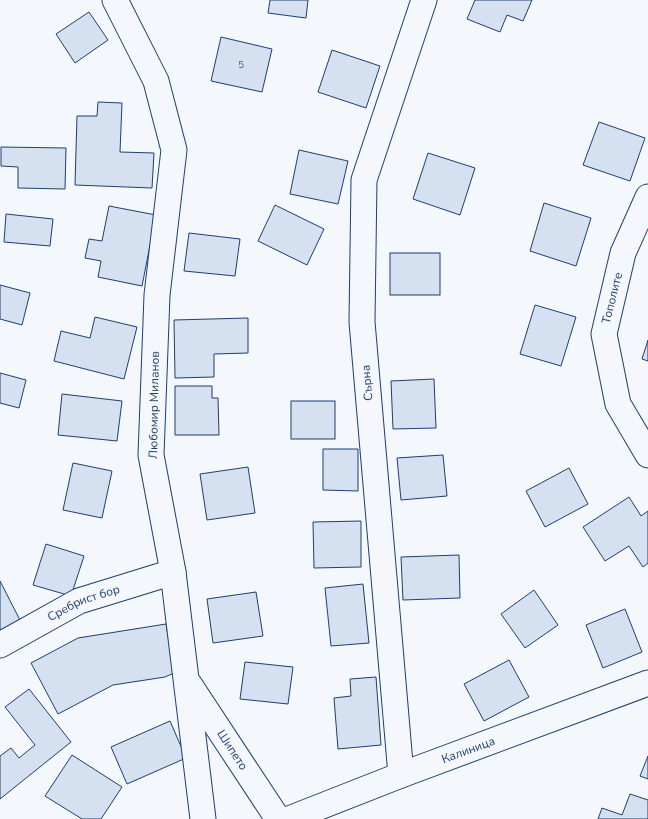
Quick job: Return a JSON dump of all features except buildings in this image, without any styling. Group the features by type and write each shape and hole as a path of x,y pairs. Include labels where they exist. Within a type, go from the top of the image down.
{"street":[{"name":"Любомир Миланов","path":"115,0 156,82 174,150 157,295 151,455 173,572 203,819"},
{"name":"Сърна","path":"401,774 362,322 364,180 424,0"},
{"name":"Тополите","path":"648,197 623,253 604,334 618,404 648,455"},
{"name":"Сребрист бор","path":"0,645 78,601 173,572"},
{"name":"Шипето","path":"186,680 278,819"},
{"name":"Калиница","path":"289,819 401,774 648,683"}]}
